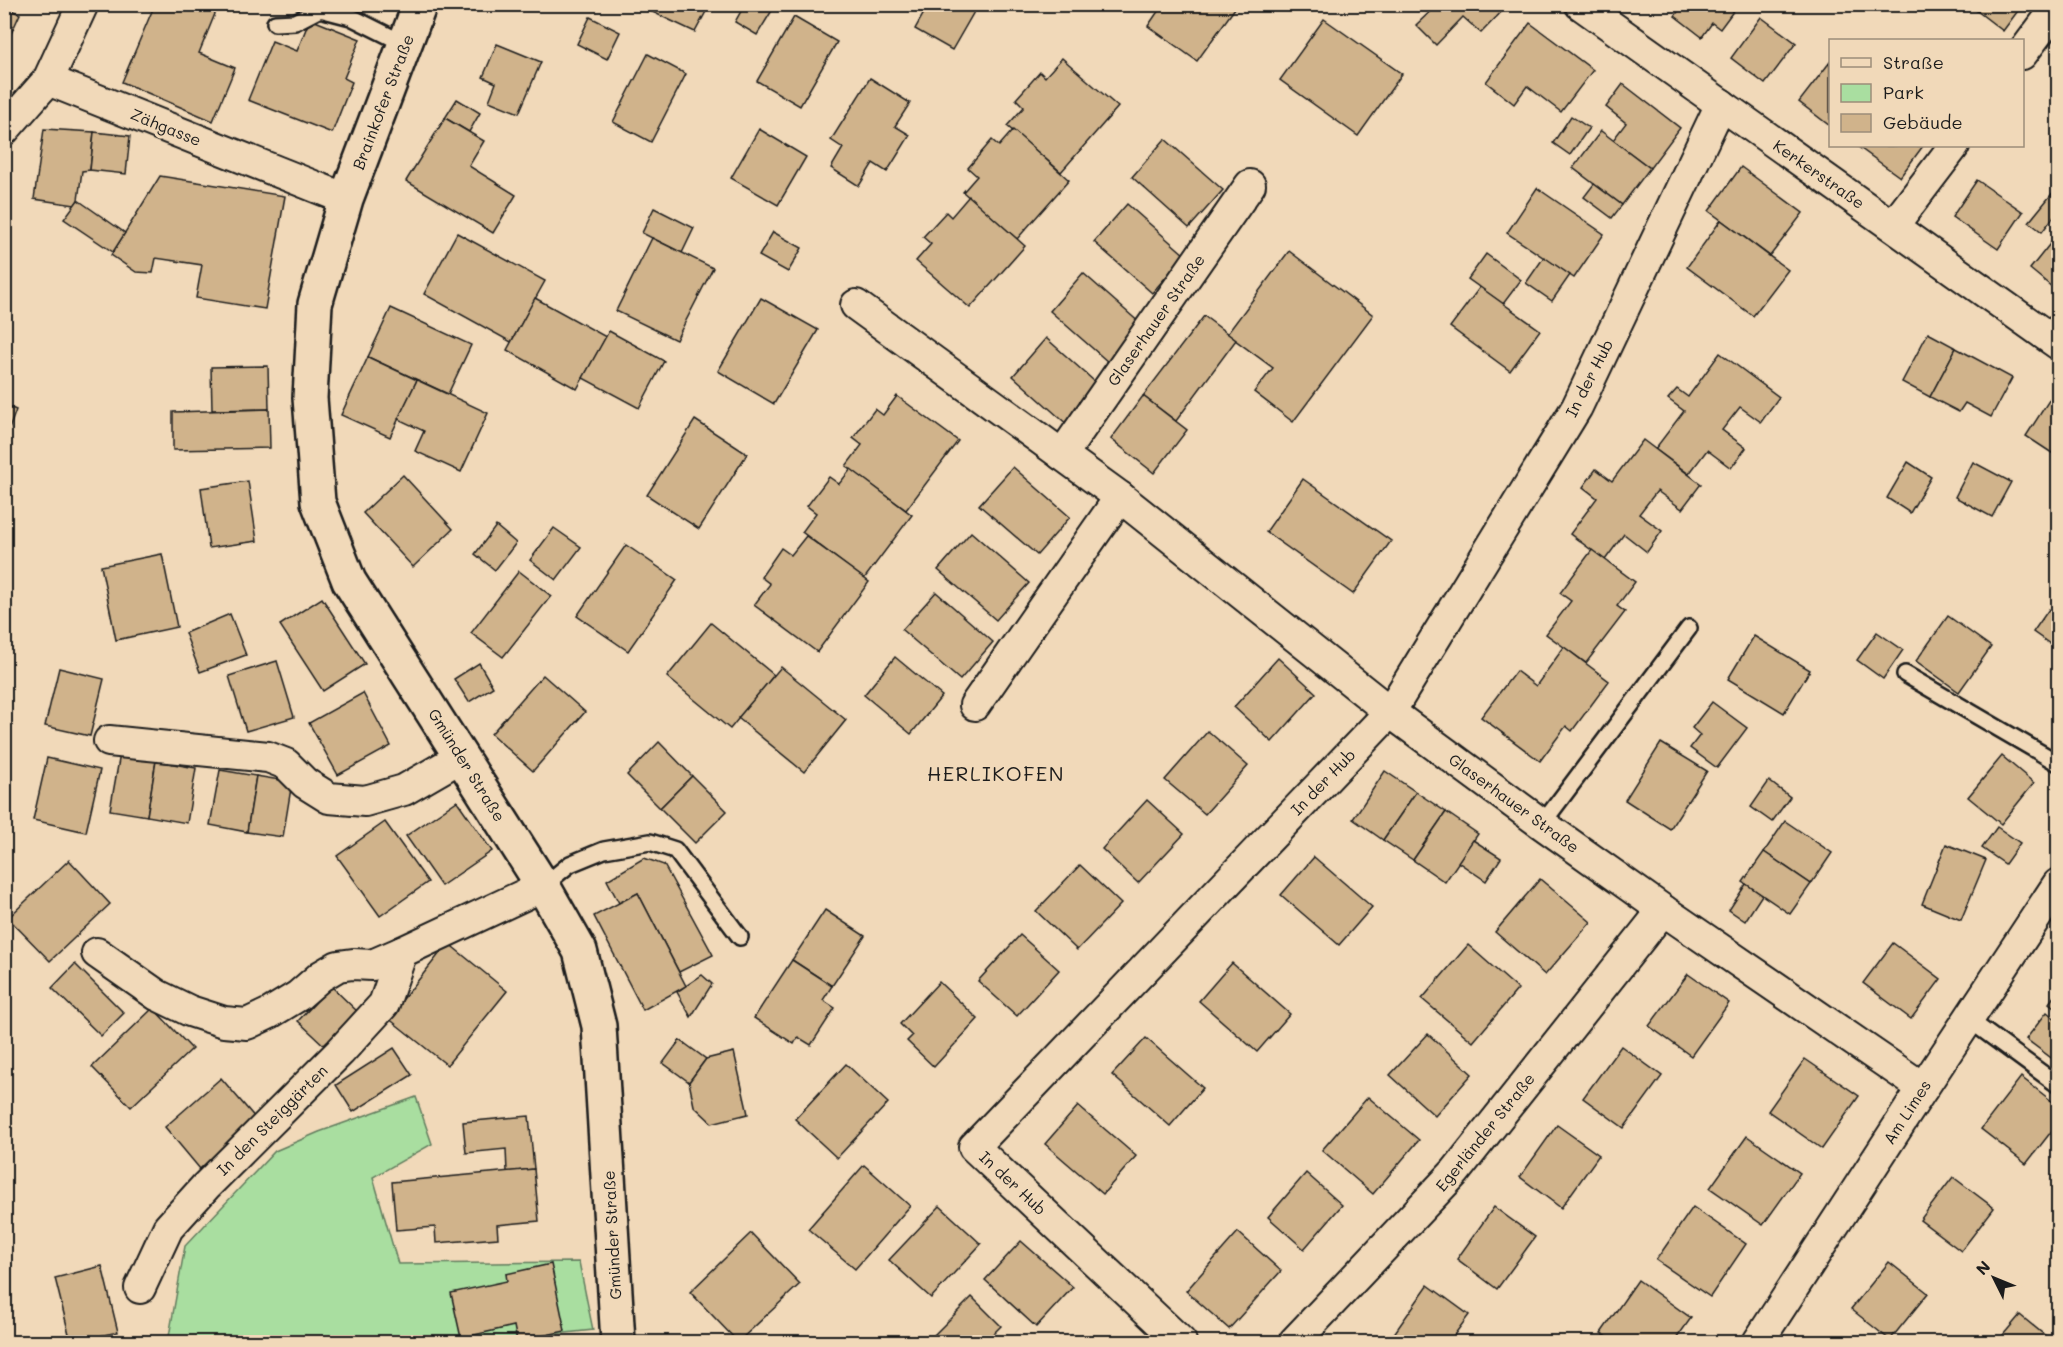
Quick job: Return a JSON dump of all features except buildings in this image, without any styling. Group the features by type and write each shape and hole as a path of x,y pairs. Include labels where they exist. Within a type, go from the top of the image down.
{"main road":[{"name":"Brainkofer Straße","path":"346,199 420,4"},
{"name":"Gmünder Straße","path":"346,199 315,304 310,398 318,502 350,581 543,886 580,951 599,1026 618,1342"}],"street":[{"path":"4,130 48,80 83,4"},
{"name":"Kerkerstraße","path":"1580,4 2058,344"},
{"path":"2024,51 2058,6"},
{"name":"Zähgasse","path":"48,80 346,199"},
{"name":"In der Hub","path":"1181,1342 974,1147 1390,712 1577,407 1721,104"},
{"path":"1893,226 1953,147"},
{"name":"Glaserhauer Straße","path":"1062,455 1250,185"},
{"name":"Glaserhauer Straße","path":"856,305 1120,497 1390,712 1542,824 1923,1088"},
{"path":"975,705 1120,497"},
{"path":"109,741 268,757 286,764 305,783 329,798 365,801 404,790 461,756"},
{"name":"Am Limes","path":"1758,1342 2058,884"},
{"path":"97,953 157,995 190,1011 224,1022 247,1024 298,996 321,976 338,966 372,965 543,886"},
{"name":"Egerländer Straße","path":"1294,1342 1455,1172 1663,910"},
{"name":"In den Steiggärten","path":"140,1288 168,1228 384,1004 402,952"}],"lane":[{"path":"275,23 295,22 320,9 351,17 405,44"},
{"path":"1542,824 1689,628"},
{"path":"1905,674 2058,763"},
{"path":"543,886 570,864 604,850 650,842 675,850 740,937"},
{"path":"1968,1019 2058,1085"}],"green space":[{"path":"416,1097 432,1144 373,1177 398,1264 579,1262 593,1330 483,1342 168,1342 185,1246 275,1151 319,1132"}],"district":[{"name":"HERLIKOFEN","path":"996,774"}]}
